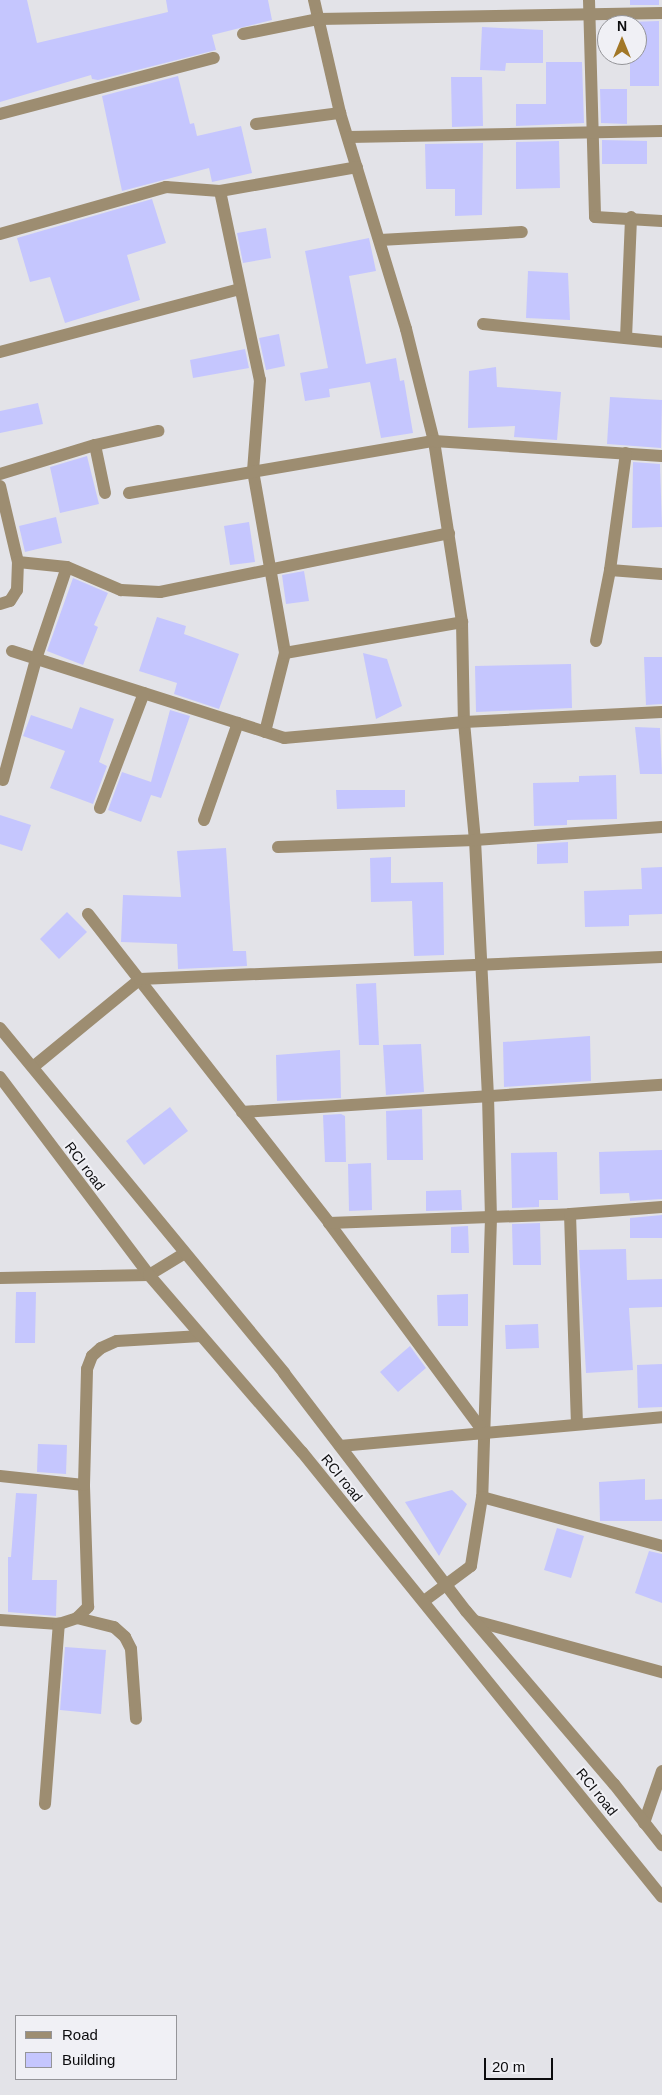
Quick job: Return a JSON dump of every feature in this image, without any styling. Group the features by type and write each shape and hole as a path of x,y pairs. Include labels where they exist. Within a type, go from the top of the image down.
{"street":[{"path":"314,0 340,113 349,136 380,240 434,441 462,622 464,722 475,840 492,1218 482,1497 471,1566 424,1601"},
{"path":"589,0 590,134 595,217 631,217 662,221"},
{"path":"243,34 318,18 662,13"},
{"path":"0,114 214,58"},
{"path":"256,124 340,113"},
{"path":"349,136 590,134 662,131"},
{"path":"0,234 166,187 220,191 357,167"},
{"path":"220,191 260,380 253,472 285,653 265,732"},
{"path":"626,338 631,217"},
{"path":"380,240 522,232"},
{"path":"0,352 240,289"},
{"path":"483,324 662,342"},
{"path":"0,474 95,445 158,431"},
{"path":"129,493 434,441 662,456"},
{"path":"95,445 105,493"},
{"path":"596,641 610,570 626,453"},
{"path":"0,486 18,562 17,590 10,601 0,604"},
{"path":"18,562 68,567 121,590 160,592 448,533"},
{"path":"2,780 36,659 68,567"},
{"path":"610,570 662,574"},
{"path":"285,653 462,622"},
{"path":"12,650 284,738 464,722 662,712"},
{"path":"100,808 144,693"},
{"path":"204,820 238,723"},
{"path":"278,847 475,840 662,827"},
{"path":"88,914 329,1223 483,1431"},
{"path":"33,1067 140,979 662,957"},
{"path":"1,1031 33,1067 185,1253 340,1446 475,1621 662,1846"},
{"name":"RCI road","path":"0,1077 149,1275 424,1601 662,1897"},
{"path":"242,1112 662,1086"},
{"path":"329,1223 492,1218 662,1207"},
{"path":"570,1214 577,1424"},
{"path":"0,1278 149,1275 185,1253"},
{"path":"0,1620 59,1624 77,1618 88,1607 90,1591 84,1485 87,1369 92,1356 117,1341 201,1336"},
{"path":"340,1446 483,1431 662,1418"},
{"path":"0,1476 84,1485"},
{"path":"482,1497 662,1546"},
{"path":"77,1618 114,1627 125,1637 131,1649 136,1719"},
{"path":"475,1621 662,1672"},
{"path":"46,1804 59,1624"},
{"path":"644,1823 662,1771"}],"building":[{"path":"0,0 27,0 37,43 168,12 166,0 268,0 272,20 212,35 216,50 98,80 92,79 91,75 0,102"},
{"path":"630,0 659,0 659,5 630,5"},
{"path":"647,21 659,21 659,86 630,86 630,65 647,65"},
{"path":"482,27 543,30 543,63 506,63 505,71 480,70"},
{"path":"546,62 582,62 584,123 516,126 516,104 546,104"},
{"path":"178,76 190,124 194,123 197,136 241,126 252,173 212,182 209,168 122,191 102,96"},
{"path":"451,77 482,77 483,126 452,127"},
{"path":"600,89 627,89 627,124 601,123"},
{"path":"602,140 647,141 647,164 602,164"},
{"path":"559,141 560,188 516,189 516,142"},
{"path":"483,143 482,215 455,216 455,189 426,189 425,144"},
{"path":"152,199 166,243 127,255 140,300 65,323 50,277 30,282 17,238"},
{"path":"266,228 271,258 243,263 237,233"},
{"path":"369,238 376,271 349,276 366,364 396,358 400,381 404,380 413,433 381,438 370,382 329,389 330,397 305,401 300,373 328,368 305,251"},
{"path":"528,271 568,273 570,320 526,318"},
{"path":"279,334 285,366 266,370 259,338"},
{"path":"245,349 249,368 193,378 190,360"},
{"path":"496,367 497,387 561,392 557,440 514,437 515,426 468,428 469,371"},
{"path":"610,397 662,400 661,448 607,444"},
{"path":"38,403 43,424 0,433 0,411"},
{"path":"87,456 99,504 60,513 50,467"},
{"path":"633,462 660,464 662,527 632,528"},
{"path":"56,517 62,543 25,552 19,526"},
{"path":"249,522 255,562 230,565 224,526"},
{"path":"304,571 309,601 286,604 282,575"},
{"path":"73,578 108,593 94,625 98,627 83,665 47,651"},
{"path":"157,617 186,626 184,634 239,654 219,709 174,694 177,683 139,671"},
{"path":"363,653 387,659 402,706 376,719"},
{"path":"644,657 662,657 662,704 646,705"},
{"path":"571,664 572,708 476,712 475,666"},
{"path":"80,707 114,719 99,762 107,766 93,804 50,788 65,751 23,736 31,715 72,729"},
{"path":"170,710 190,716 161,798 151,795 141,822 108,810 122,772 151,782"},
{"path":"635,727 660,728 662,774 640,774"},
{"path":"616,775 617,819 567,820 567,825 534,826 533,783 579,782 579,776"},
{"path":"336,790 405,790 405,807 337,809"},
{"path":"0,815 31,825 22,851 0,844"},
{"path":"568,842 568,863 537,864 537,844"},
{"path":"226,848 233,951 246,951 247,966 178,969 177,944 121,942 123,895 181,897 177,851"},
{"path":"391,857 391,883 443,882 444,955 414,956 412,901 371,902 370,858"},
{"path":"662,867 662,914 629,915 629,926 585,927 584,891 642,889 641,868"},
{"path":"67,912 87,932 59,959 40,939"},
{"path":"376,983 379,1045 359,1045 356,984"},
{"path":"590,1036 591,1081 504,1087 503,1042"},
{"path":"421,1044 424,1092 386,1095 383,1045"},
{"path":"340,1050 341,1098 277,1101 276,1055"},
{"path":"170,1107 188,1131 144,1165 126,1141"},
{"path":"422,1109 423,1160 387,1160 386,1111"},
{"path":"341,1114 345,1116 346,1162 325,1162 323,1115"},
{"path":"662,1150 662,1199 630,1201 629,1193 600,1194 599,1152"},
{"path":"557,1152 558,1200 539,1200 539,1207 512,1208 511,1153"},
{"path":"371,1163 372,1210 349,1211 348,1164"},
{"path":"461,1190 462,1210 426,1211 426,1191"},
{"path":"662,1215 662,1238 630,1238 630,1218"},
{"path":"540,1223 541,1265 513,1265 512,1224"},
{"path":"468,1226 469,1253 451,1253 451,1227"},
{"path":"626,1249 627,1280 662,1279 662,1307 629,1308 633,1370 586,1373 579,1250"},
{"path":"16,1292 36,1292 35,1343 15,1343"},
{"path":"468,1294 468,1326 438,1326 437,1295"},
{"path":"538,1324 539,1348 506,1349 505,1325"},
{"path":"410,1346 426,1368 398,1392 380,1372"},
{"path":"662,1364 662,1407 638,1408 637,1365"},
{"path":"38,1444 67,1445 66,1474 37,1472"},
{"path":"645,1479 645,1500 662,1499 662,1521 600,1521 599,1482"},
{"path":"452,1490 467,1504 439,1556 405,1502"},
{"path":"16,1493 37,1494 32,1580 57,1580 56,1616 8,1612 8,1557 11,1557"},
{"path":"557,1528 584,1536 571,1578 544,1570"},
{"path":"649,1551 662,1554 662,1603 635,1593"},
{"path":"65,1647 106,1650 101,1714 60,1710"}]}
